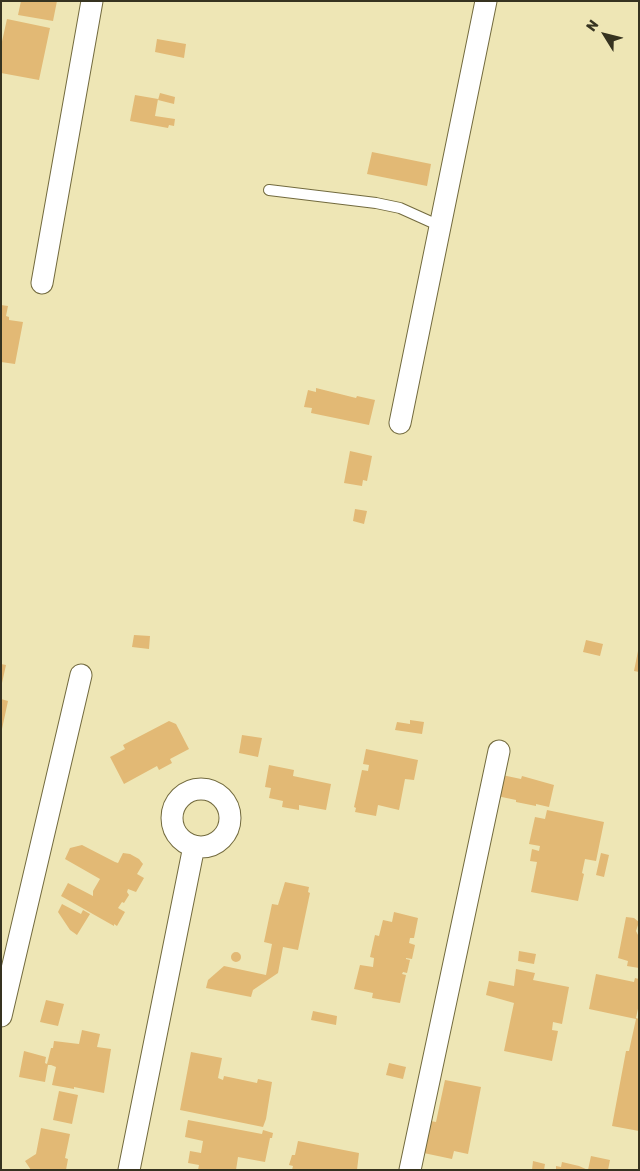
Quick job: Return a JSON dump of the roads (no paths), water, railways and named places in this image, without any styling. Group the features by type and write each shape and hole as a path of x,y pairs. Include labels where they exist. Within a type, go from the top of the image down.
{"street":[{"path":"42,283 92,1"},
{"path":"400,423 486,1"},
{"path":"1,1016 81,675"},
{"path":"410,1170 499,751"},
{"path":"129,1170 194,846"}],"lane":[{"path":"269,190 392,206 440,226"}]}
